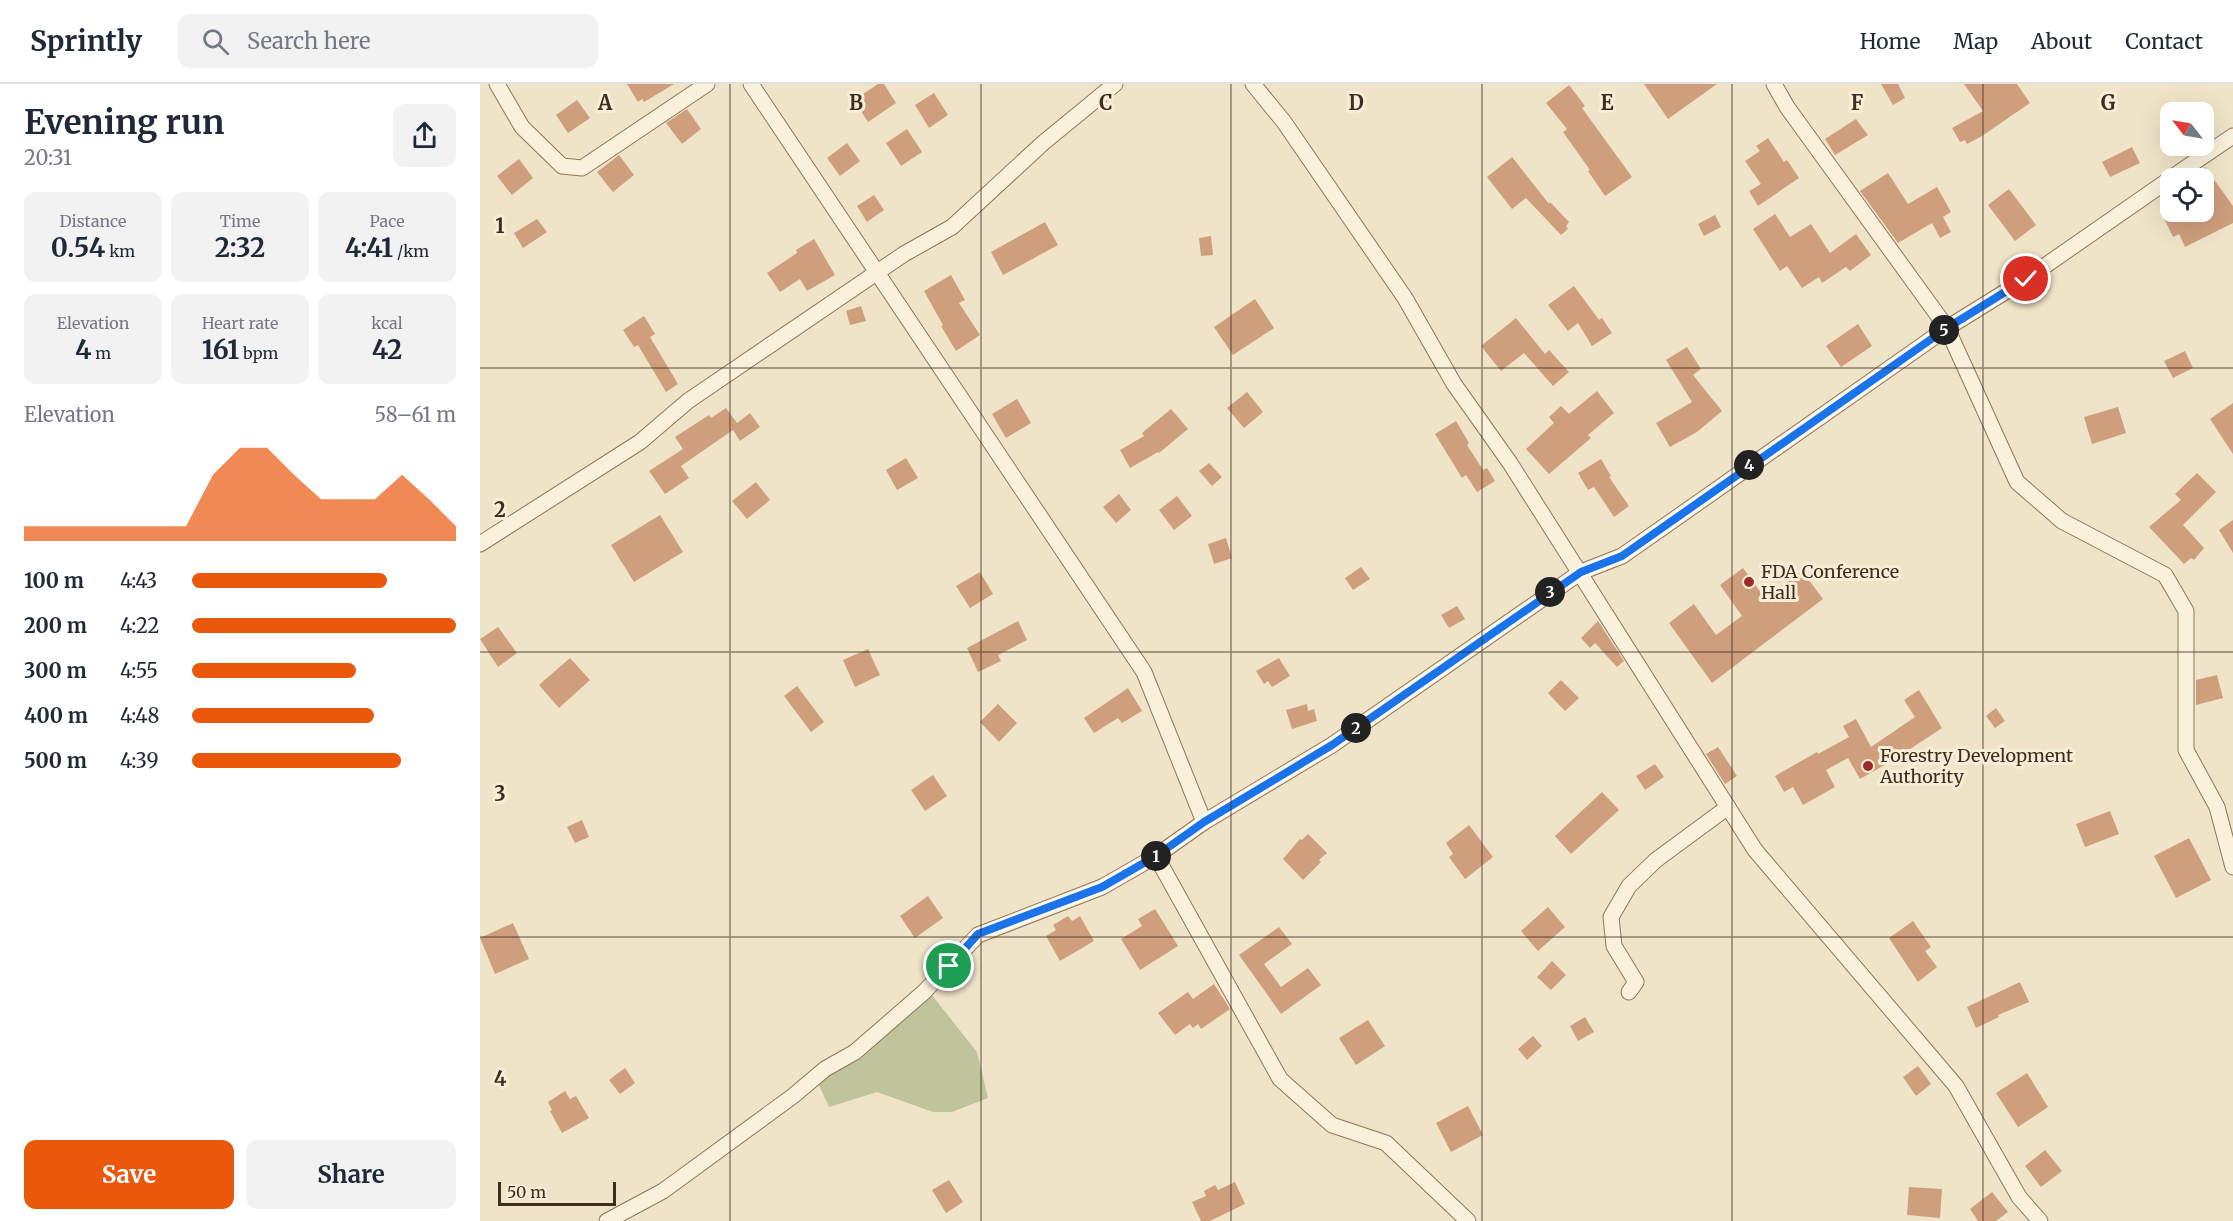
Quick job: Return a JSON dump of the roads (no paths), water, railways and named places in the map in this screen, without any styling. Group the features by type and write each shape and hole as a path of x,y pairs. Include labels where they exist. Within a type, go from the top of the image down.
{"street":[{"path":"497,84 522,127 562,166 582,168 706,84"},
{"path":"752,84 1144,672 1204,822"},
{"path":"480,544 640,442 688,401 904,254 952,227 1043,143 1114,84"},
{"path":"1253,84 1284,122 1405,298 1454,384 1510,463 1581,572 1755,850 1956,1086 2019,1197 2040,1221"},
{"path":"1774,84 1787,107 1947,328 2017,482 2062,521 2165,575 2186,611 2186,750 2217,807 2233,867"},
{"path":"2186,168 2233,135"},
{"path":"607,1221 663,1191 793,1096 825,1069 855,1052 924,992 978,934 1102,887 1156,856 1204,822 1332,745 1581,572 1622,556 1947,328 2026,279 2160,187"},
{"path":"1629,992 1636,982 1614,946 1611,917 1629,886 1656,860 1728,807"},
{"path":"1156,856 1280,1079 1332,1125 1386,1143 1468,1221"}],"place":[{"name":"FDA Conference Hall","path":"1749,582"},
{"name":"Forestry Development Authority","path":"1868,766"}]}
